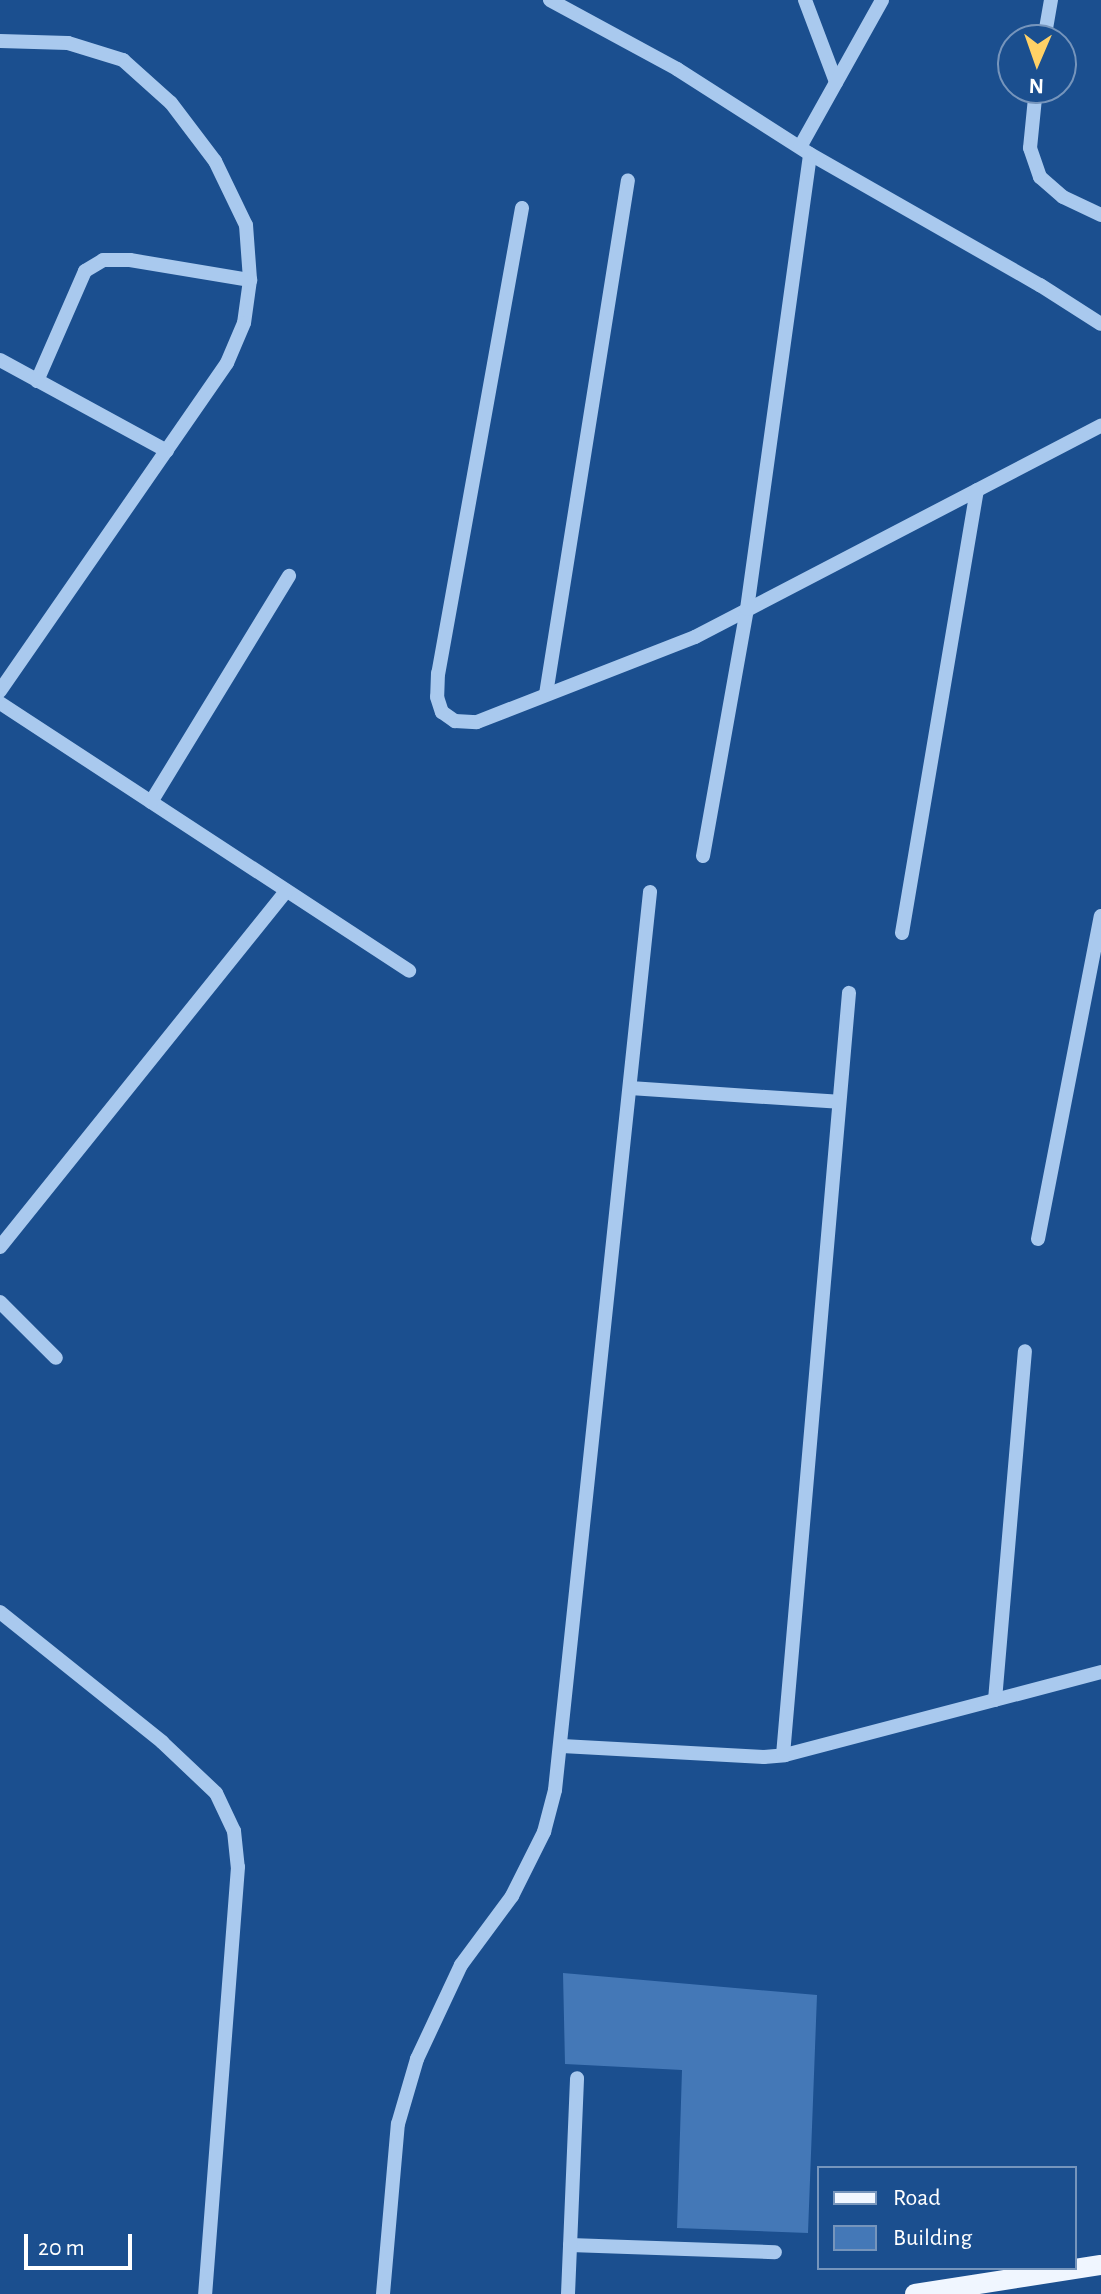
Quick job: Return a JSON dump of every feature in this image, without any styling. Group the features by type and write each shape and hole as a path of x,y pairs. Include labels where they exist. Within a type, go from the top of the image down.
{"main road":[{"path":"1077,2269 1101,2265"},
{"path":"915,2294 1069,2270"}],"street":[{"path":"550,0 677,69 805,150 1040,285 1101,324"},
{"path":"805,0 836,82"},
{"path":"703,856 747,609 805,150 836,82 882,0"},
{"path":"1047,24 1051,0"},
{"path":"0,41 68,43 123,60 171,103 215,161 246,225 250,280 244,323 227,363 0,691"},
{"path":"1034,104 1030,148 1040,177 1063,197 1101,215"},
{"path":"546,694 628,180"},
{"path":"522,208 437,697 442,712 455,721 477,722 695,637 1101,426"},
{"path":"37,381 85,271 103,260 130,260 250,280"},
{"path":"0,360 167,451"},
{"path":"902,933 977,490"},
{"path":"151,802 289,576"},
{"path":"0,703 409,971"},
{"path":"0,1247 286,891"},
{"path":"383,2294 398,2124 417,2059 444,1995 461,1965 512,1896 544,1832 562,1746 650,892"},
{"path":"1038,1239 1101,916"},
{"path":"783,1755 849,993"},
{"path":"630,1088 839,1102"},
{"path":"0,1302 56,1358"},
{"path":"995,1700 1025,1351"},
{"path":"0,1612 162,1742 216,1793 234,1831 238,1867 205,2294"},
{"path":"562,1746 764,1757 783,1755 1101,1672"},
{"path":"568,2294 577,2078"},
{"path":"570,2245 775,2252"}],"building":[{"path":"563,1973 817,1995 808,2233 677,2228 682,2070 565,2064"}]}
